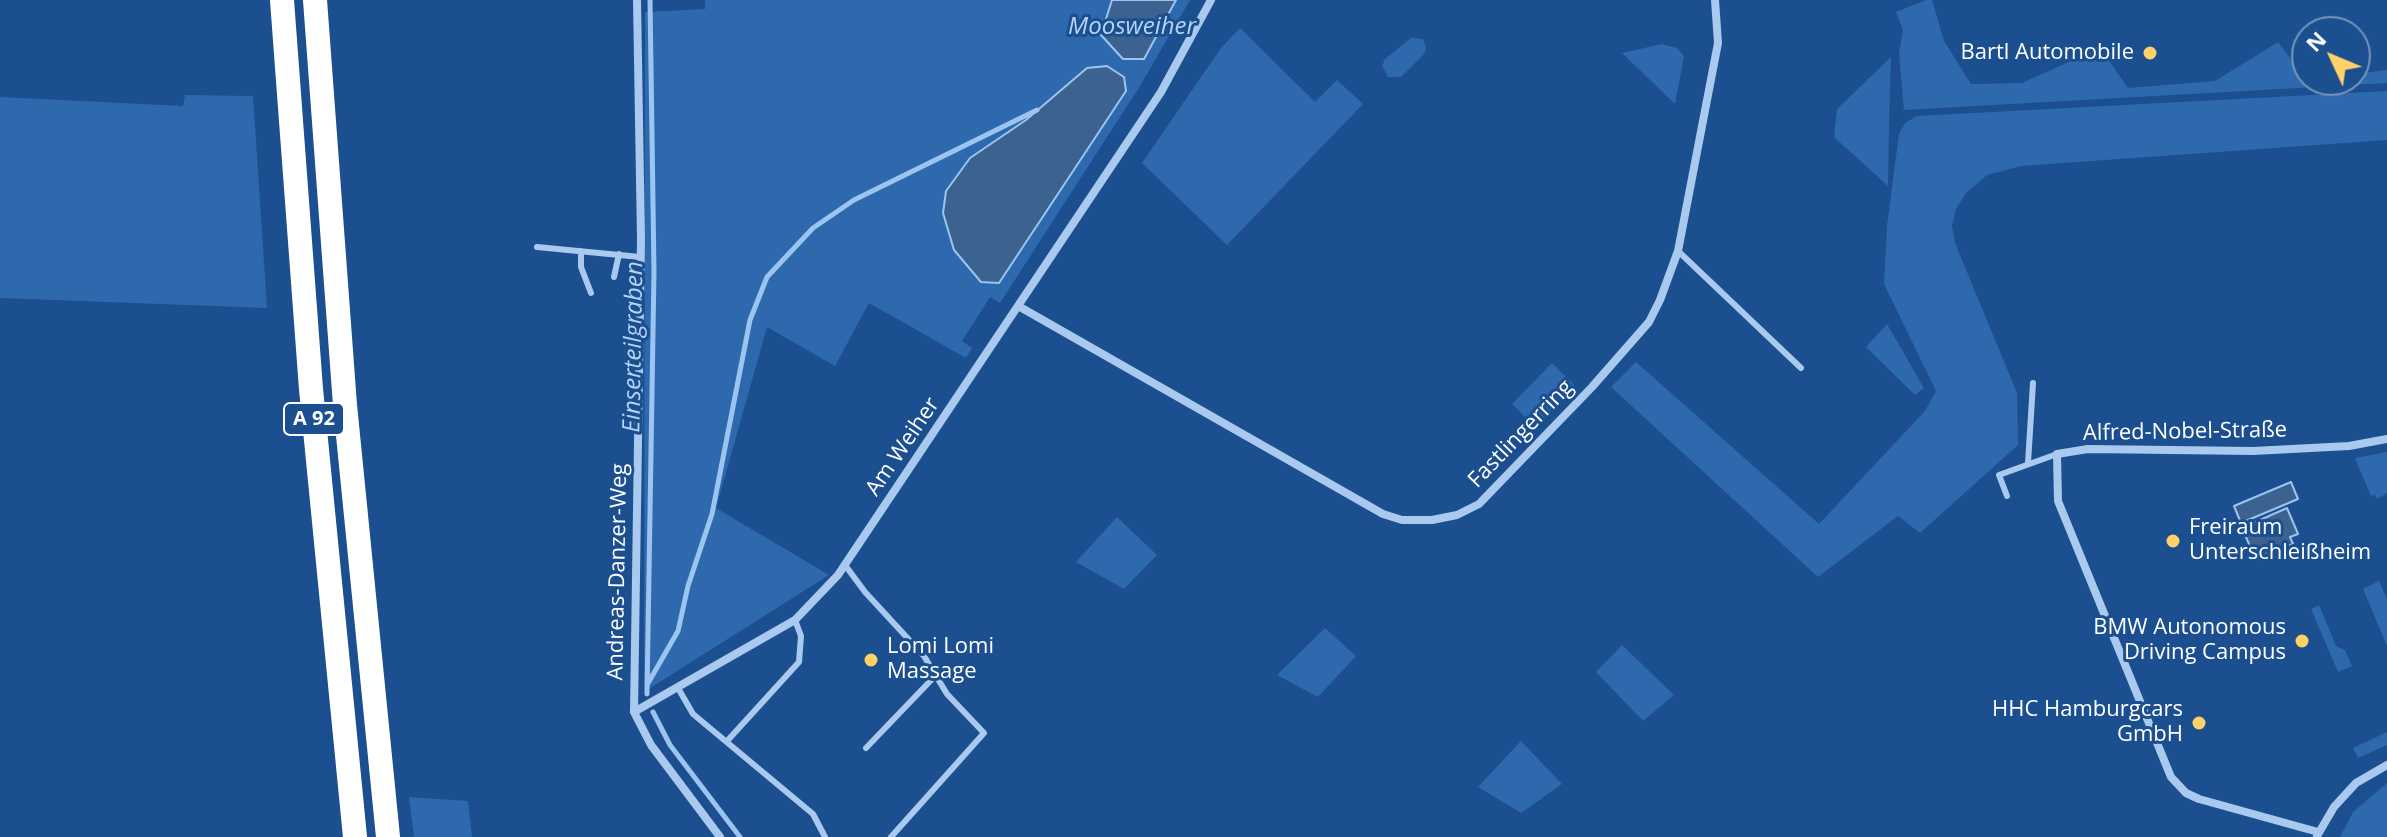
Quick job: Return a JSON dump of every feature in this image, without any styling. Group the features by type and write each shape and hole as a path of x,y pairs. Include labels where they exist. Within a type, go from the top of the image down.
{"highway":[{"name":"A 92","path":"282,0 312,404 355,837"},
{"name":"A 92","path":"315,0 345,405 388,837"}],"street":[{"name":"Andreas-Danzer-Weg","path":"634,712 640,257 637,0"},
{"name":"Am Weiher","path":"634,712 795,620 845,565 1161,92 1211,0"},
{"name":"Fastlingerring","path":"1020,307 1383,514 1402,520 1432,520 1457,515 1479,504 1629,347 1649,322 1665,292 1678,251 1718,43 1715,0"},
{"name":"Alfred-Nobel-Straße","path":"2318,835 2199,799 2186,793 2171,777 2058,501 2057,454 2088,449 2266,451 2349,446 2387,439"},
{"path":"634,712 651,745 720,837"},
{"path":"2318,835 2356,783 2387,765"}],"lane":[{"path":"537,247 640,257"},
{"path":"581,251 581,267 591,293"},
{"path":"1678,251 1801,368"},
{"path":"614,277 619,254"},
{"path":"2028,463 2033,383"},
{"path":"2007,496 1999,475 2057,454"},
{"path":"845,565 865,592 924,656 947,694 980,726 983,738 891,837"},
{"path":"728,740 799,662 801,636 795,620"},
{"path":"866,748 936,675"},
{"path":"678,688 693,714 728,740 813,814 825,837"}],"shaded area":[{"path":"705,0 1112,0 1144,59 1177,0 1190,0 1140,86 1000,303 990,297 962,341 972,348 966,358 869,303 835,366 767,327 716,508 829,575 644,692 645,12 705,9","holes":["1124,77 1126,91 999,283 970,158 1026,120"]},
{"path":"1932,0 1944,41 1971,84 2022,83 2100,48 2128,88 2215,81 2278,42 2291,59 2291,88 1904,110 1899,53 1903,30 1896,12"},
{"path":"1240,28 1315,102 1337,80 1363,104 1227,245 1142,163 1221,48"},
{"path":"1411,38 1423,39 1424,54 1401,77 1388,77 1382,66 1385,59"},
{"path":"1662,44 1677,48 1684,56 1675,104 1622,53"},
{"path":"1891,57 1888,186 1834,137 1837,109"},
{"path":"2387,70 2387,83 2371,84 2371,72"},
{"path":"2387,91 2387,140 2021,166 1987,175 1966,193 1956,209 1952,226 1955,243 2017,393 2018,445 1920,533 1898,516 1818,577 1611,387 1636,362 1819,524 1925,411 1936,391 1884,284 1887,226 1899,134 1905,123 1917,116 2293,96 2371,96 2371,92"},
{"path":"185,95 253,96 267,308 0,298 0,97 183,106"},
{"path":"1887,324 1924,388 1915,395 1866,347"},
{"path":"1552,363 1575,386 1535,427 1512,404"},
{"path":"2387,452 2387,493 2377,499 2375,495 2371,496 2355,458"},
{"path":"1117,517 1157,555 1124,589 1076,562"},
{"path":"2379,581 2387,599 2387,646 2363,589"},
{"path":"2319,605 2336,646 2345,650 2352,666 2338,672 2311,609"},
{"path":"1325,628 1356,656 1318,697 1277,675"},
{"path":"1622,645 1674,695 1643,721 1596,672"},
{"path":"2387,732 2387,745 2358,758 2353,748"},
{"path":"1521,741 1562,784 1521,813 1478,787"},
{"path":"2387,783 2387,837 2340,837 2353,812"},
{"path":"409,797 468,801 472,837 414,837"}],"water":[{"name":"Moosweiher","path":"1112,0 1176,0 1144,59 1123,59 1101,35"},
{"path":"1107,66 1124,77 1126,91 999,283 981,282 954,250 943,213 946,191 970,158 1026,120 1087,68"},
{"path":"2291,482 2298,499 2241,523 2234,506"},
{"path":"2287,508 2298,534 2290,537 2293,544 2256,560 2242,528"}],"waterway":[{"name":"Einserteilgraben","path":"647,694 654,271 650,0"},
{"path":"647,685 678,631 688,586 712,514 750,320 767,277 813,228 854,200 1037,110"},
{"name":"Einserteilgraben","path":"653,712 670,745 740,837"}],"place":[{"name":"Bartl Automobile","path":"2150,53"},
{"name":"Freiraum Unterschleißheim","path":"2173,541"},
{"name":"BMW Autonomous Driving Campus","path":"2302,641"},
{"name":"Lomi Lomi Massage","path":"871,660"},
{"name":"HHC Hamburgcars GmbH","path":"2199,723"}]}
